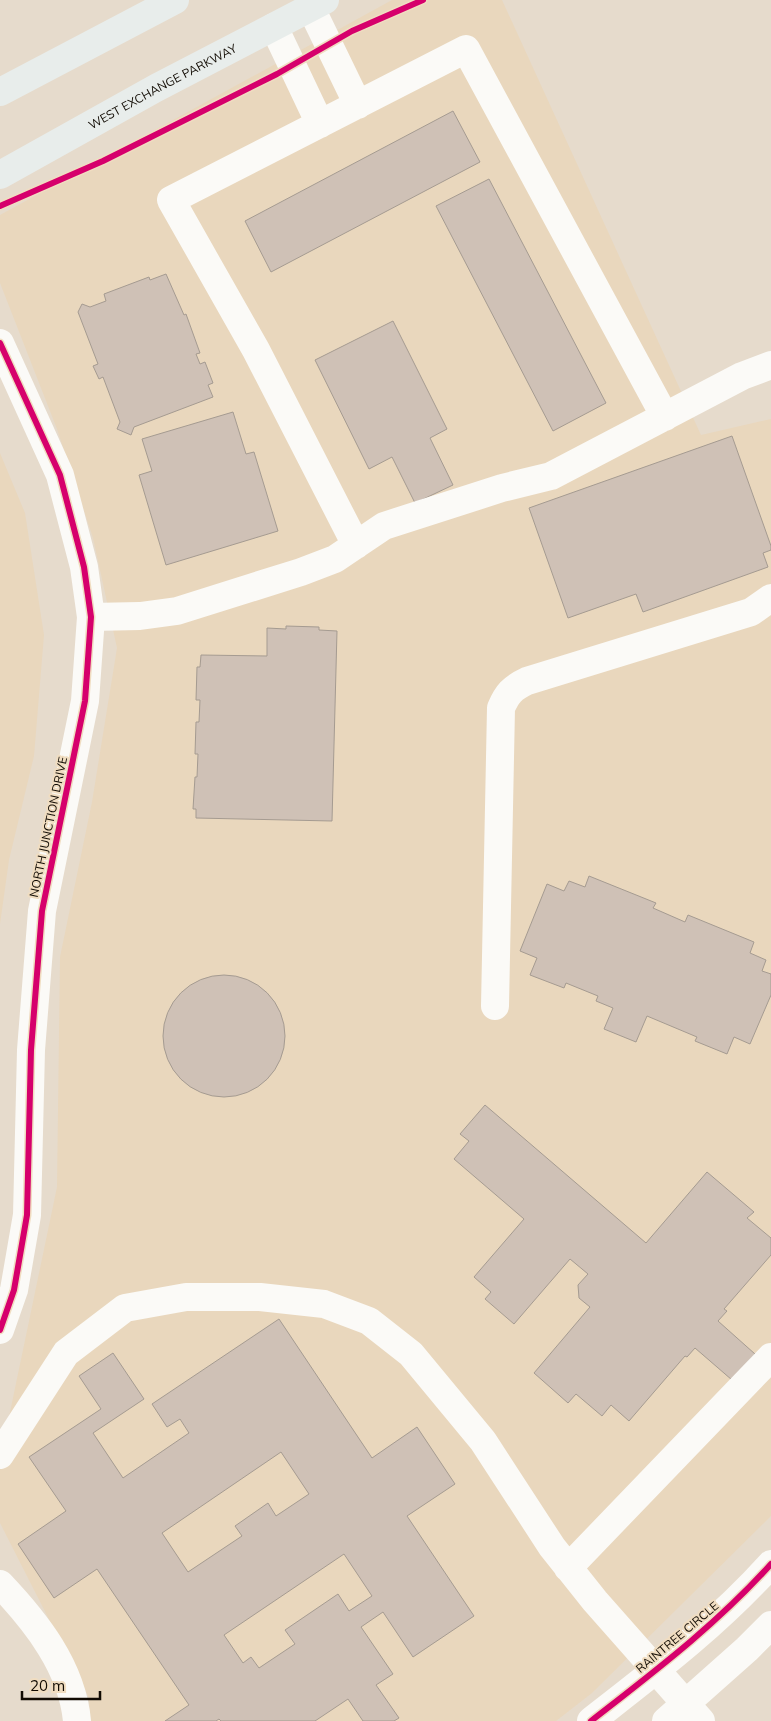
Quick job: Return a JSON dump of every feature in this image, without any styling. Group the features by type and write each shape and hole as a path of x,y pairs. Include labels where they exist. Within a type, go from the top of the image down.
{"main road":[{"path":"0,92 175,0"},
{"name":"WEST EXCHANGE PARKWAY","path":"0,175 156,88 318,4"}],"street":[{"path":"318,4 358,105"},
{"path":"274,27 320,124"},
{"path":"356,545 256,350 171,200 466,49 665,417"},
{"name":"NORTH JUNCTION DRIVE","path":"0,343 60,475 84,566 91,617 85,701 42,911 31,1050 27,1215 14,1290 0,1329"},
{"path":"91,617 140,616 177,611 301,572 335,559 384,526 502,488 551,476 742,376 771,365"},
{"path":"495,1006 501,708 511,689 526,681 751,612 771,598"},
{"path":"0,1455 66,1352 125,1308 186,1298 260,1297 324,1304 369,1321 411,1354 483,1440 552,1547 594,1601 656,1670 685,1715 771,1625"},
{"path":"568,1568 771,1357"},
{"name":"RAINTREE CIRCLE","path":"591,1721 656,1670 737,1602 771,1564"},
{"path":"0,1584 28,1613 52,1648 68,1686 77,1721"}],"shaded area":[{"path":"392,0 502,0 701,435 771,419 771,1516 592,1693 556,1721 90,1721 89,1698 0,1523 0,1460 57,1187 60,957 92,802 117,648 93,538 57,429 0,283 0,215"},
{"path":"0,453 25,513 44,635 34,756 9,860 0,924"}],"building":[{"path":"453,111 480,162 271,272 245,221"},
{"path":"489,179 606,403 553,431 436,206"},
{"path":"166,274 184,315 186,314 200,353 196,354 200,364 205,362 213,383 208,385 213,397 134,427 131,435 117,429 120,422 103,377 99,379 93,366 98,364 78,312 82,304 90,307 106,301 104,294 149,277 150,280"},
{"path":"393,321 447,429 430,438 453,485 415,503 392,457 369,469 315,360"},
{"path":"233,412 246,454 254,452 278,531 166,565 139,475 152,471 142,439"},
{"path":"732,436 771,546 771,550 763,553 768,567 643,612 636,594 568,618 529,508"},
{"path":"286,626 319,627 319,630 337,631 332,821 196,818 196,809 193,809 198,754 195,754 196,722 199,722 200,700 196,700 197,667 200,667 201,655 267,656 267,628 286,629"},
{"path":"589,876 656,903 653,908 685,922 688,915 754,942 750,953 766,960 762,971 771,974 771,995 750,1044 734,1037 727,1054 695,1041 697,1037 647,1016 636,1042 604,1029 613,1008 596,1001 598,996 566,983 564,988 530,975 537,958 520,951 547,884 564,891 569,881 585,887"},
{"path":"224,975 247,979 267,993 281,1013 285,1036 281,1059 267,1079 247,1093 224,1097 201,1093 181,1079 167,1059 163,1036 167,1013 181,993 201,979"},
{"path":"485,1105 646,1243 707,1172 754,1212 747,1218 771,1238 771,1255 724,1309 727,1311 718,1321 755,1354 732,1380 695,1348 687,1357 685,1356 629,1421 611,1405 602,1416 576,1394 568,1403 534,1373 590,1307 579,1298 578,1285 588,1274 570,1259 514,1324 485,1299 491,1292 474,1277 524,1219 454,1159 469,1141 460,1134"},
{"path":"279,1319 372,1458 417,1427 455,1484 407,1516 474,1616 413,1657 383,1612 361,1627 393,1674 376,1685 399,1718 394,1721 363,1721 348,1699 315,1721 221,1721 219,1719 216,1721 165,1721 189,1705 97,1569 54,1598 18,1544 66,1511 29,1457 101,1409 79,1376 113,1353 144,1399 93,1433 123,1478 189,1433 180,1419 167,1427 152,1404","holes":["281,1452 309,1494 276,1516 268,1503 235,1526 242,1536 188,1572 162,1533","344,1554 372,1596 349,1611 338,1594 285,1630 295,1644 259,1668 251,1657 243,1663 224,1635"]}],"cycle path":[{"path":"0,206 103,161 277,74 352,31 423,0"},
{"path":"0,343 60,475 84,567 91,617 85,701 42,911 31,1050 27,1215 14,1290 0,1330"},
{"path":"591,1721 707,1627 771,1564"}]}
